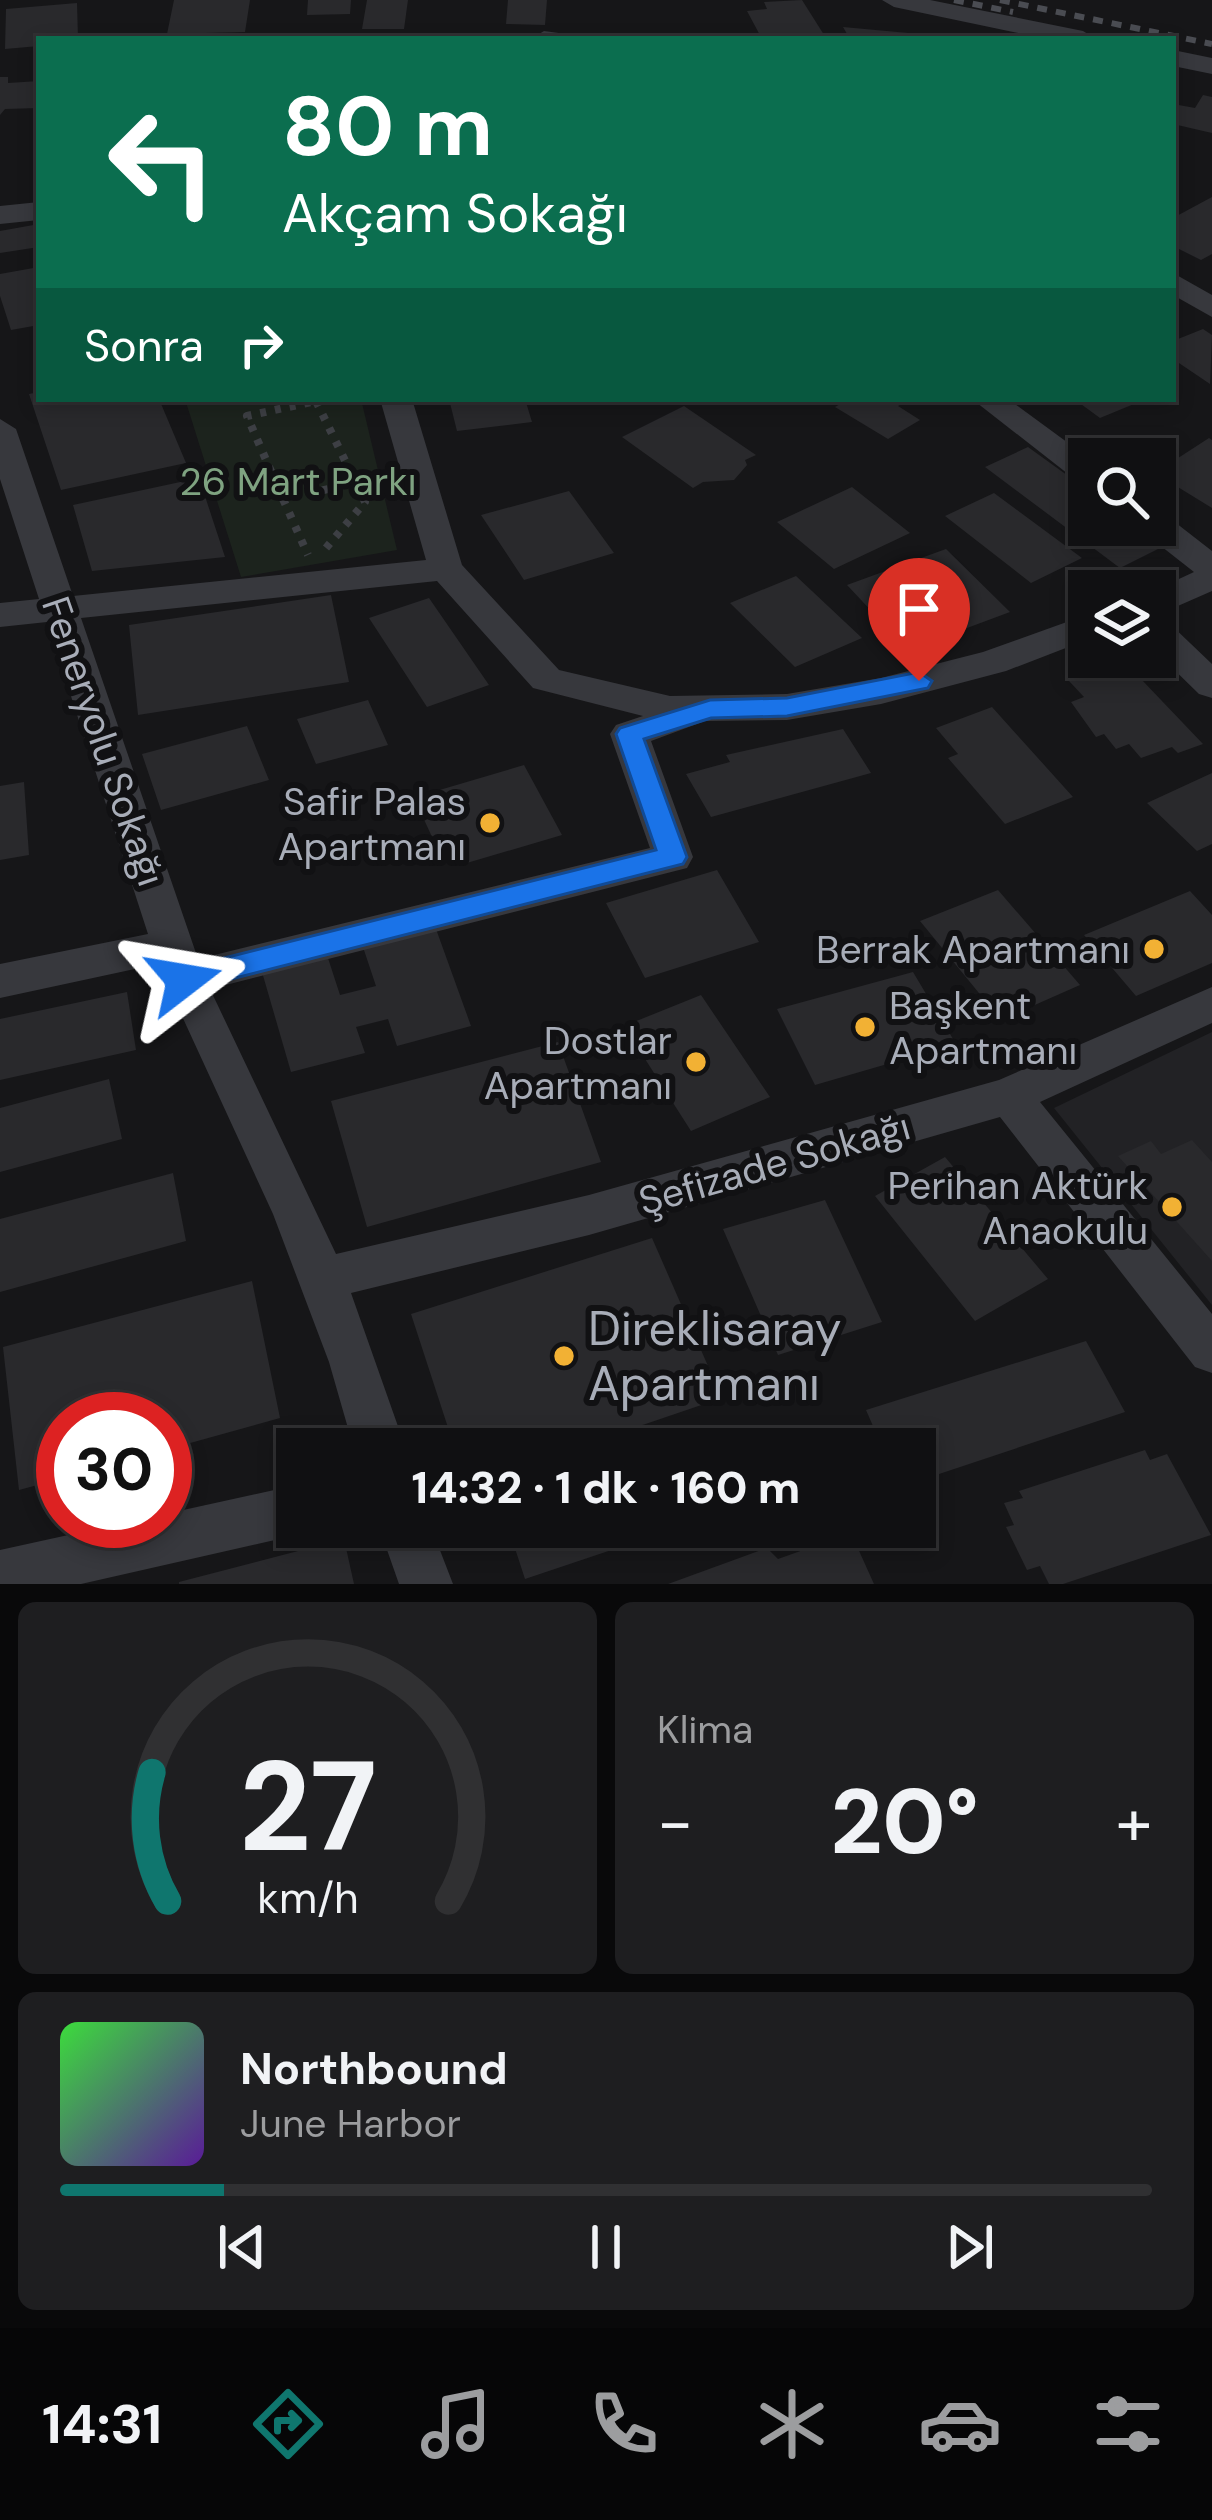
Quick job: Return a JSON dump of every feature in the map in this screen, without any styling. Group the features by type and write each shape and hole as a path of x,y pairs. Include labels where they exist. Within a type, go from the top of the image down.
{"street":[{"path":"894,0 1068,36"},
{"path":"1176,59 1212,66"},
{"path":"0,215 36,211"},
{"path":"1176,284 1212,308"},
{"path":"397,402 446,569 546,679 670,710 787,707 881,691 993,662 1068,634"},
{"path":"992,402 1068,458"},
{"name":"Feneryolu Sokağı","path":"0,430 178,962 296,1214 354,1362 374,1428"},
{"path":"1176,542 1212,572 1176,592"},
{"path":"0,615 312,566 446,569"},
{"path":"1176,650 1212,685"},
{"path":"0,981 178,962 673,857 629,734 710,709"},
{"name":"Şefizade Sokağı","path":"321,1279 589,1215 1009,1096 1212,1004"},
{"path":"1009,1096 1212,1351"},
{"path":"0,1576 276,1515"},
{"path":"413,1548 426,1584"}],"path":[{"path":"311,402 247,416 312,566 365,502 316,402"},
{"path":"283,500 418,475"}],"shaded area":[{"name":"Perihan Aktürk Anaokulu","path":"1212,1032 1212,1305 1054,1108"}],"green space":[{"name":"26 Mart Parkı","path":"186,402 362,402 397,550 241,577"}],"building":[{"path":"174,0 250,0 245,32 167,34"},
{"path":"308,0 351,0 350,14 307,15"},
{"path":"367,0 408,0 404,29 362,29"},
{"path":"508,0 547,0 545,25 506,24"},
{"path":"802,0 825,36 760,36 747,11 767,9 764,2"},
{"path":"77,3 78,36 36,36 36,46 5,49 6,9"},
{"path":"843,27 930,35 930,36 848,36"},
{"path":"0,77 8,77 8,83 36,81 36,108 5,109 0,115"},
{"path":"1203,95 1212,97 1212,133 1176,125 1176,105 1195,108"},
{"path":"1212,197 1212,254 1201,260 1176,248 1176,216"},
{"path":"36,225 36,247 0,253 0,231"},
{"path":"36,268 36,326 11,330 0,296 0,274"},
{"path":"1203,329 1212,335 1210,384 1176,361 1176,340"},
{"path":"36,393 36,402 160,402 186,463 61,490 29,394"},
{"path":"450,402 526,402 532,422 457,431"},
{"path":"844,402 905,402 898,406 920,420 888,439 835,407"},
{"path":"1078,402 1139,402 1100,418"},
{"path":"684,406 756,455 745,460 747,465 734,480 703,482 693,488 622,437"},
{"path":"1212,440 1212,508 1176,486 1176,459"},
{"path":"1028,447 1068,476 1068,529 985,467"},
{"path":"199,478 225,557 92,571 73,505"},
{"path":"852,487 910,533 834,569 777,522"},
{"path":"569,491 614,553 524,580 481,515"},
{"path":"994,493 1082,558 1031,583 945,516"},
{"path":"1091,546 1164,546 1120,568"},
{"path":"946,549 1010,612 908,650 847,585"},
{"path":"796,576 862,638 795,667 730,603"},
{"path":"331,595 349,682 138,715 129,625"},
{"path":"429,598 489,685 427,707 369,618"},
{"path":"1140,678 1203,744 1178,753 1172,747 1141,758 1129,744 1116,749 1104,734 1096,737 1071,702 1084,697 1069,681"},
{"path":"368,700 388,745 316,764 297,719"},
{"path":"992,707 1073,797 1005,824 948,758 958,754 936,728"},
{"path":"247,726 269,780 161,810 142,754"},
{"path":"843,729 871,773 711,817 686,774 730,762 726,755"},
{"name":"Safir Palas Apartmanı","path":"524,765 562,835 460,865 453,850 440,854 420,811 432,807 426,794"},
{"path":"1212,773 1212,844 1197,851 1147,803"},
{"path":"24,782 29,855 0,860 0,786"},
{"path":"717,870 759,942 645,978 606,903"},
{"path":"998,890 1080,985 1001,1020 920,921"},
{"name":"Berrak Apartmanı","path":"1190,891 1212,915 1212,963 1136,996 1084,935"},
{"path":"436,929 471,1026 397,1046 388,1019 356,1027 365,1053 291,1072 262,972 327,955 340,995 376,986 363,947"},
{"name":"Başkent Apartmanı","path":"913,972 956,1044 815,1085 777,1009"},
{"path":"127,992 136,1050 0,1080 0,1019"},
{"name":"Dostlar Apartmanı","path":"701,995 770,1097 691,1131 624,1026"},
{"path":"558,1042 601,1162 367,1227 331,1101"},
{"path":"109,1079 122,1139 0,1172 0,1108"},
{"path":"1192,1140 1212,1162 1212,1261 1118,1156 1151,1141 1161,1154"},
{"path":"945,1157 1048,1279 975,1321 875,1196"},
{"path":"173,1173 186,1241 0,1292 0,1219"},
{"path":"825,1200 882,1322 778,1355 723,1229"},
{"name":"Direklisaray Apartmanı","path":"652,1238 722,1398 634,1428 448,1428 411,1314"},
{"path":"252,1281 280,1418 192,1442 192,1392 36,1392 36,1485 19,1490 3,1347"},
{"path":"1086,1341 1125,1412 936,1475 936,1428 874,1428 866,1410"},
{"path":"1145,1450 1150,1460 1167,1454 1211,1535 1063,1584 1049,1584 1040,1566 1027,1570 1006,1527 1014,1525 1004,1503 1023,1498 1019,1491"},
{"path":"309,1548 346,1548 354,1584 179,1584"},
{"path":"515,1548 617,1548 525,1579"},
{"path":"767,1548 778,1559 809,1548 858,1548 874,1584 668,1584"}],"railway":[{"path":"954,0 1013,12"},
{"path":"1000,0 1173,36"},
{"path":"1176,37 1212,44"}],"place":[{"name":"Safir Palas Apartmanı","path":"490,823"},
{"name":"Berrak Apartmanı","path":"1154,949"},
{"name":"Başkent Apartmanı","path":"865,1027"},
{"name":"Dostlar Apartmanı","path":"696,1062"},
{"name":"Perihan Aktürk Anaokulu","path":"1172,1207"},
{"name":"Direklisaray Apartmanı","path":"564,1356"}],"route":[{"path":"184,980 673,857 629,734 710,709 787,707 919,681"}]}
